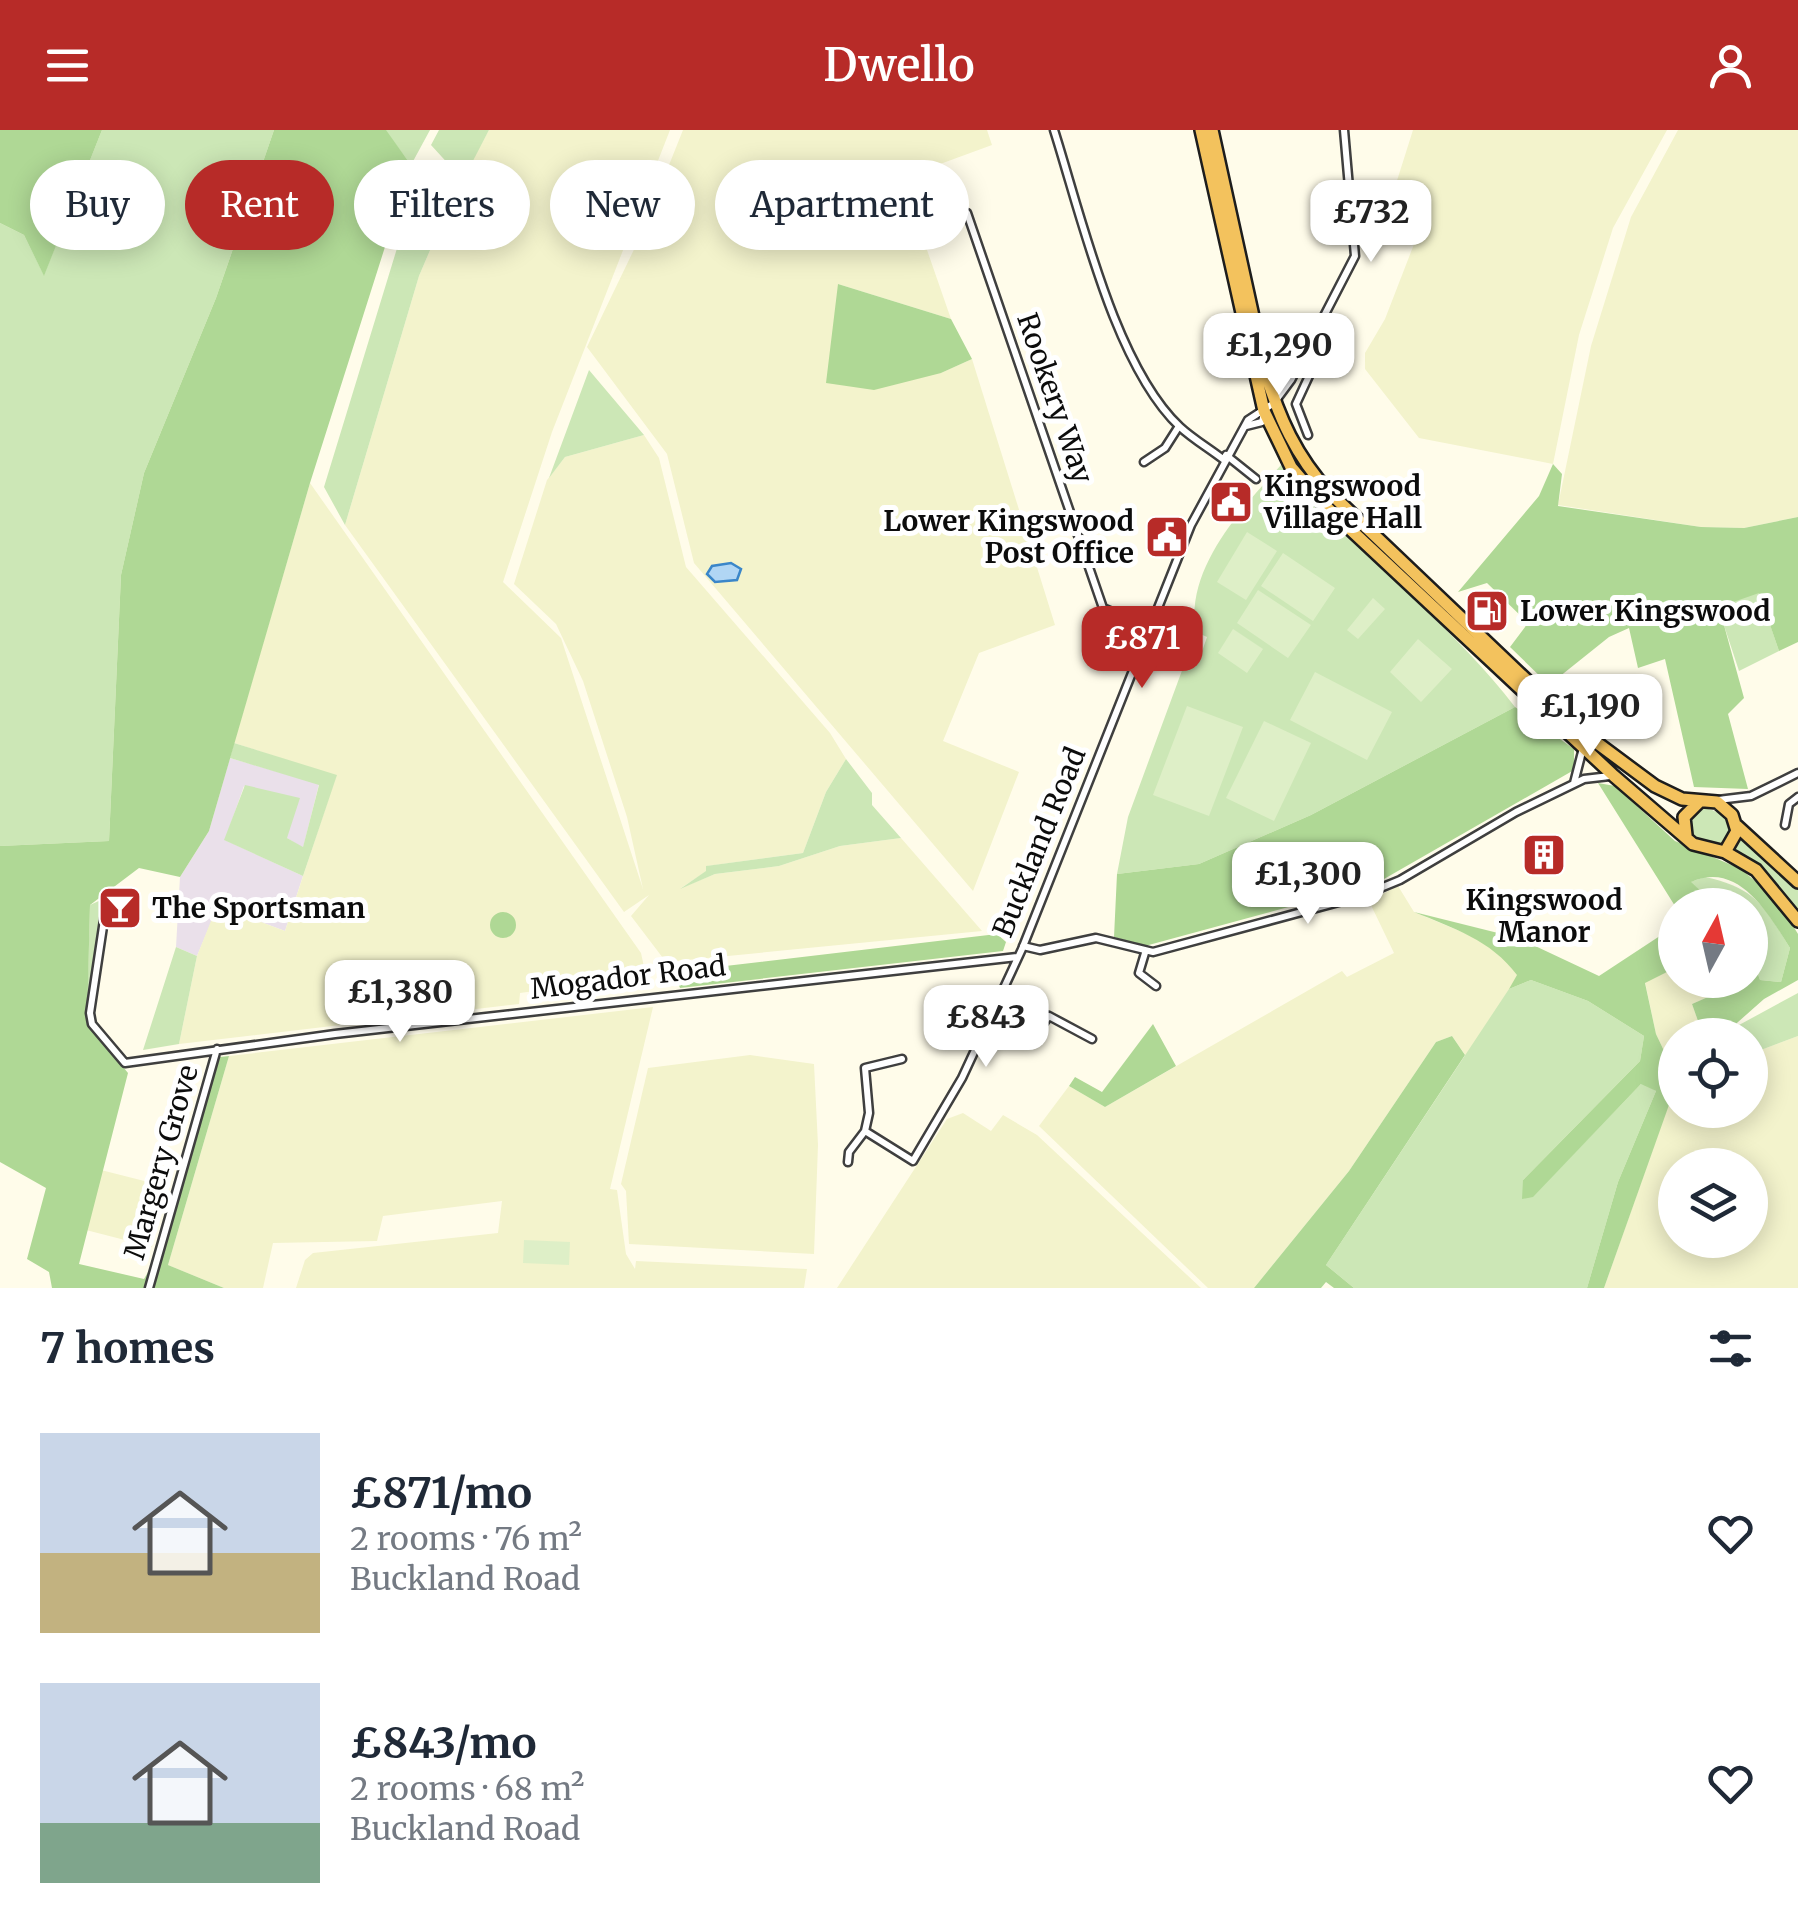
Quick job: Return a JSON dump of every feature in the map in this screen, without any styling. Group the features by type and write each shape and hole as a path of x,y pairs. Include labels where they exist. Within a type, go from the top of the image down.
{"highway":[{"path":"1201,130 1269,407 1290,467 1320,501 1614,776 1701,848 1725,852 1768,880 1798,921"},
{"path":"1212,130 1265,371 1269,407 1303,461 1329,492 1577,728 1655,786 1703,802 1716,802 1798,882"},
{"path":"1688,839 1684,817 1703,802"},
{"path":"1725,852 1736,839 1736,823"}],"street":[{"path":"1054,130 1114,316 1132,354 1178,426 1256,478"},
{"path":"1308,435 1296,404 1315,363 1310,345 1357,250 1344,130"},
{"name":"Rookery Way","path":"969,219 1102,608 1148,627"},
{"name":"Buckland Road","path":"865,1131 913,1160 962,1078 1023,946 1148,627 1225,457 1255,412 1269,407 1291,380 1310,345"},
{"path":"1265,371 1291,380"},
{"path":"1144,462 1165,448 1178,426"},
{"path":"1574,784 1580,774 1583,748"},
{"path":"1703,802 1740,800 1798,772"},
{"path":"1023,946 1040,950 1096,938 1146,952 1380,890 1509,815 1574,784 1614,776"},
{"path":"1786,825 1788,804 1798,797"},
{"path":"1736,823 1740,800"},
{"name":"Mogador Road","path":"107,900 90,1013 92,1024 125,1063 217,1049 1018,957"},
{"path":"1146,952 1139,973 1156,986"},
{"path":"984,1030 1002,1038 1031,1039 1048,1016 1092,1039"},
{"name":"Margery Grove","path":"149,1288 217,1049"},
{"path":"848,1162 865,1131 869,1113 865,1068 902,1060"}],"shaded area":[{"path":"230,758 319,784 303,848 287,838 244,786 225,840 303,876 285,931 218,906 197,956 176,947 180,877 209,831"}],"green space":[{"path":"0,130 102,130 90,160 30,160 30,247 24,235 0,223"},
{"path":"102,130 274,130 264,160 185,160 185,250 233,250 144,473 121,575 109,841 0,846 0,223 24,235 44,275 54,250 165,250 165,160 90,160"},
{"path":"274,130 386,130 407,160 354,160 354,250 384,250 310,483 209,831 180,877 139,868 90,905 87,1023 128,1073 79,1264 144,1279 155,1260 220,1057 229,1056 168,1265 224,1288 52,1288 49,1272 27,1259 46,1188 0,1162 0,846 109,841 121,575 144,473 233,250 334,250 334,160 264,160"},
{"path":"385,130 430,130 414,160 407,160"},
{"path":"439,130 489,130 473,160 445,160 431,145"},
{"path":"489,130 670,130 658,160 550,160 550,250 623,250 552,432 503,582 561,638 643,889 627,817 583,681 556,624 514,584 547,480 565,457 644,435 659,458 686,567 830,733 846,759 826,792 803,853 707,866 707,871 681,888 715,874 779,866 840,846 901,838 982,931 666,962 631,916 649,895 624,912 345,525 430,250 530,250 530,160 473,160"},
{"path":"683,130 987,130 992,145 951,160 715,160 715,250 927,250 951,319 838,284 941,373 972,359 1055,625 979,653 943,741 1019,772 973,891 694,563 667,454 587,347 634,250 695,250 695,160 671,160"},
{"path":"1413,130 1667,130 1613,228 1579,335 1553,464 1419,438 1365,369 1365,353 1385,319 1416,239 1382,228"},
{"path":"1678,130 1798,130 1798,517 1744,528 1701,527 1558,505 1591,346 1631,217"},
{"path":"31,250 54,250 44,276"},
{"path":"396,250 430,250 345,525 324,487"},
{"path":"838,284 951,319 972,359 941,373 874,390 826,383"},
{"path":"589,370 644,435 565,457 549,478"},
{"path":"1553,464 1562,474 1558,506 1701,527 1744,528 1798,517 1798,642 1779,651 1759,593 1719,607 1744,698 1728,714 1748,789 1694,787 1665,659 1638,668 1629,628 1609,637 1549,685 1510,647 1528,623 1487,583 1458,592 1539,496"},
{"path":"1281,465 1338,527 1460,644 1515,707 1311,815 1199,864 1117,874 1128,817 1187,657 1198,663 1207,637 1196,632 1199,585 1234,520"},
{"path":"310,483 641,953 646,976 520,993 519,1004 179,1044 197,956 217,906 285,931 336,776 234,743"},
{"path":"1247,532 1277,551 1246,600 1217,582"},
{"path":"1283,553 1335,588 1313,621 1261,586"},
{"path":"1258,590 1311,625 1288,658 1237,623"},
{"path":"1759,592 1779,651 1739,671 1718,607"},
{"path":"1373,598 1385,609 1358,639 1347,630"},
{"path":"1233,629 1263,649 1247,673 1218,653"},
{"path":"1418,639 1452,669 1421,702 1390,672"},
{"path":"1315,672 1392,712 1367,760 1290,720"},
{"path":"1187,706 1243,727 1209,816 1153,795"},
{"path":"1515,707 1574,749 1574,770 1377,883 1145,946 1114,937 1117,874 1199,864 1311,815"},
{"path":"1264,721 1311,743 1274,821 1226,798"},
{"path":"234,743 337,775 303,876 224,840 245,785 300,798 287,838 303,847 319,785 230,758"},
{"path":"846,759 872,793 872,805 901,838 840,846 779,866 715,874 680,889 706,871 706,866 803,853 826,792"},
{"path":"1598,783 1615,786 1675,841 1741,869 1763,888 1742,888 1724,878 1708,877 1691,882 1698,888 1664,888"},
{"path":"1704,808 1720,814 1729,825 1733,836 1723,848 1704,843 1692,833 1688,820"},
{"path":"1742,837 1798,889 1798,914 1770,875 1734,851"},
{"path":"1705,877 1738,888 1697,888 1690,882"},
{"path":"1398,886 1414,912 1474,937 1502,956 1518,975 1468,1059 1452,1036 1436,1042 1349,1171 1254,1288 1208,1288 1039,1126 1069,1086 1105,1107 1342,971 1347,977 1394,953 1369,901"},
{"path":"1768,892 1798,934 1798,980 1768,997 1768,981 1781,982 1790,948 1768,915"},
{"path":"103,899 87,1008 90,905"},
{"path":"503,912 512,916 516,925 512,934 503,938 494,934 490,925 494,916"},
{"path":"1414,912 1518,938 1599,976 1658,937 1658,976 1645,983 1658,1038 1661,1128 1604,1288 1587,1288 1618,1182 1656,1091 1641,1084 1533,1197 1522,1199 1523,1180 1640,1061 1644,1036 1588,1001 1531,980 1509,989 1517,975 1507,963 1470,936"},
{"path":"1768,915 1790,948 1781,982 1768,981"},
{"path":"997,934 1006,942 1003,951 680,988 674,972"},
{"path":"176,947 197,956 179,1044 143,1050"},
{"path":"1658,976 1658,998 1706,998 1692,1004 1697,1018 1658,1018 1658,1038 1645,982"},
{"path":"1531,980 1588,1001 1644,1036 1640,1061 1523,1180 1533,1196 1642,1083 1656,1091 1618,1182 1587,1288 1354,1288 1326,1265 1509,989"},
{"path":"1798,993 1798,1036 1768,1047 1768,1018 1752,1018"},
{"path":"1706,998 1766,998 1743,1018 1697,1018 1692,1004"},
{"path":"653,1007 610,1189 617,1190 626,1254 635,1269 636,1261 807,1269 804,1288 296,1288 305,1260 313,1253 498,1233 502,1201 383,1216 377,1241 273,1243 263,1288 224,1288 168,1265 229,1056"},
{"path":"1153,1024 1176,1066 1105,1107 1069,1086 1075,1077 1102,1092"},
{"path":"1452,1036 1465,1055 1326,1265 1354,1288 1334,1288 1326,1282 1321,1288 1254,1288 1349,1171 1436,1042"},
{"path":"1798,1036 1798,1288 1604,1288 1660,1128 1768,1128 1768,1047"},
{"path":"750,1055 814,1064 818,1145 814,1254 629,1244 626,1191 621,1184 648,1068"},
{"path":"963,1113 991,1131 1003,1115 1037,1135 1201,1288 837,1288 947,1119"},
{"path":"101,1170 164,1186 152,1247 86,1230"},
{"path":"524,1240 570,1242 569,1265 523,1263"}],"water":[{"path":"731,563 741,569 737,580 715,582 707,574 712,566"}],"place":[{"name":"Kingswood Village Hall","path":"1231,502"},
{"name":"Lower Kingswood Post Office","path":"1167,537"},
{"name":"Lower Kingswood","path":"1487,611"},
{"name":"Kingswood Manor","path":"1544,855"},
{"name":"The Sportsman","path":"120,908"}]}
